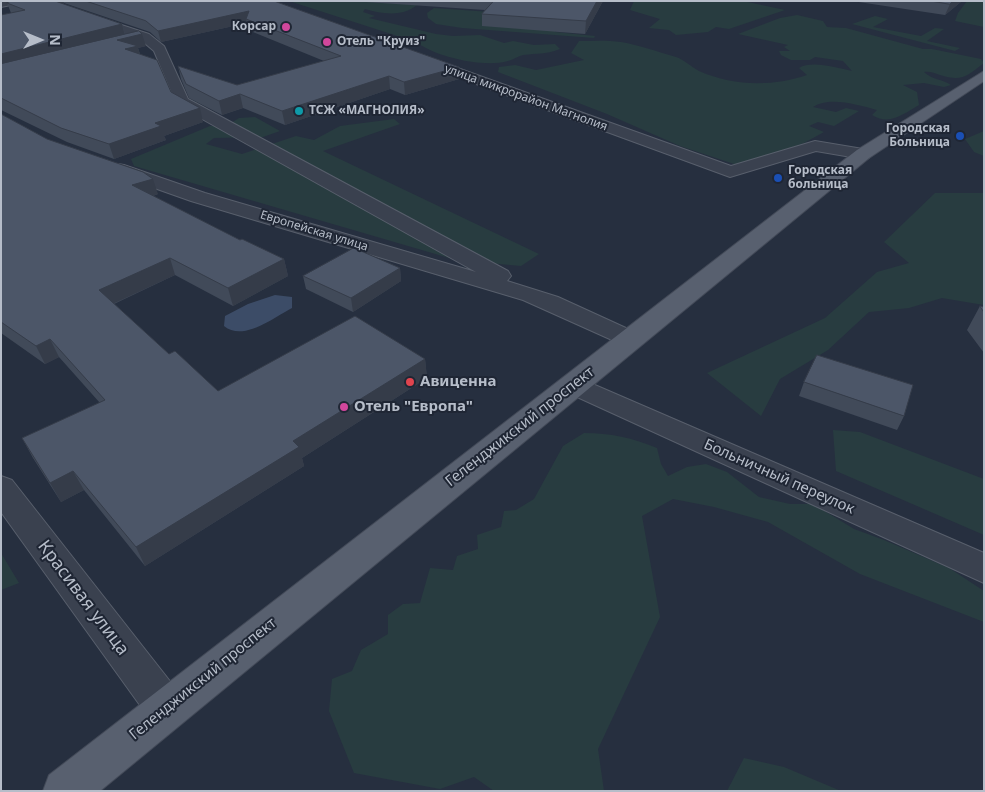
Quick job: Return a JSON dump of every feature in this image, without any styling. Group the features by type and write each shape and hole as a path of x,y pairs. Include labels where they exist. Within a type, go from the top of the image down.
{"main road":[{"name":"Геленджикский проспект","path":"65,791 166,708 862,154 984,75"}],"street":[{"path":"1,4 17,1"},
{"path":"71,11 145,37 160,49 182,102 474,260 531,295"},
{"path":"126,42 145,37"},
{"name":"улица микрорайон Магнолия","path":"414,56 730,172 814,146 825,146 862,154"},
{"name":"Европейская улица","path":"97,161 198,197 531,295 630,339"},
{"name":"Больничный переулок","path":"574,384 984,569"},
{"name":"Красивая улица","path":"1,488 166,708"}],"green space":[{"path":"289,1 421,1 409,10 402,12 380,13 365,9 363,12 375,16 369,18 436,34 453,36 480,35 504,43 513,41 534,45 555,44 560,49 545,53 523,55 498,63 460,60 435,52 416,42"},
{"path":"634,1 743,1 785,10 729,29 716,27 708,32 676,35 669,30 649,28 660,19 630,10"},
{"path":"967,1 984,1 984,27 955,21 958,13"},
{"path":"434,8 491,12 558,25 555,32 595,36 594,38 462,28 436,24 428,18 427,13"},
{"path":"797,15 823,21 827,27 846,28 923,49 932,49 981,59 984,63 959,78 924,72 930,77 951,85 944,87 924,83 903,85 917,92 919,105 896,118 879,118 872,115 877,110 853,104 827,102 820,104 813,107 836,112 846,108 859,111 834,126 818,122 809,126 824,132 804,143 740,166 680,146 607,114 498,72 499,67 515,65 536,70 584,60 571,53 579,41 610,41 635,45 679,58 699,71 712,76 739,82 766,83 794,79 807,75 799,68 811,65 825,65 852,71 843,61 815,57 810,60 791,60 781,55 779,51 790,51 784,47 788,45 738,34 780,18"},
{"path":"875,16 888,19 873,27 921,36 935,28 944,29 927,41 960,48 955,51 852,24"},
{"path":"255,117 280,131 263,137 214,138 206,144 242,154 296,136 314,140 340,126 394,119 400,124 323,151 539,254 521,266 456,260 134,166 131,159 210,126 228,125 239,118"},
{"path":"984,131 984,156 974,152 965,139"},
{"path":"935,193 984,193 984,305 942,298 909,308 869,312 828,350 780,379 761,416 707,373 825,318 877,272 909,263 884,242"},
{"path":"833,430 860,432 984,479 984,535 836,471"},
{"path":"584,433 621,437 657,448 661,464 668,476 687,467 706,464 727,472 759,497 790,504 813,504 854,529 949,568 984,591 984,622 860,574 768,522 714,507 673,499 642,516 660,617 598,749 604,791 494,791 474,777 440,789 354,773 329,711 332,679 352,671 361,650 388,634 388,615 403,604 420,603 430,568 453,570 457,556 478,549 477,535 501,527 504,511 516,510 534,499 563,446"},
{"path":"1,553 19,583 1,590"},
{"path":"744,758 784,767 841,791 727,791"}],"water":[{"path":"275,295 292,297 292,308 249,330 232,330 224,326 225,316 248,304"}],"building":[{"path":"11,1 55,1 122,24 1,54 1,15 25,10 7,3"},
{"path":"86,1 274,1 459,67 404,82 389,76 282,111 240,94 219,101 186,84 178,66 237,85 341,56 246,19 249,11 158,31 146,21"},
{"path":"494,1 597,1 586,21 482,14"},
{"path":"931,1 953,1 950,4"},
{"path":"139,31 142,34 117,40 138,46 125,49 157,60 171,92 200,108 155,123 161,126 109,144 61,128 1,98 1,64"},
{"path":"1,114 47,139 143,172 153,179 132,185 240,240 242,239 284,259 228,288 170,258 99,290 169,354 175,351 218,391 355,316 425,359 293,441 299,447 136,547 73,471 50,483 22,438 105,400 50,339 36,346 1,322"},
{"path":"354,248 400,268 351,298 303,276"},
{"path":"817,355 913,385 904,416 804,382"}],"place":[{"name":"Корсар","path":"286,27"},
{"name":"Отель \"Круиз\"","path":"327,42"},
{"name":"ТСЖ «МАГНОЛИЯ»","path":"299,111"},
{"name":"Городская Больница","path":"960,136"},
{"name":"Городская больница","path":"778,178"},
{"name":"Авиценна","path":"410,382"},
{"name":"Отель \"Европа\"","path":"344,407"}]}
